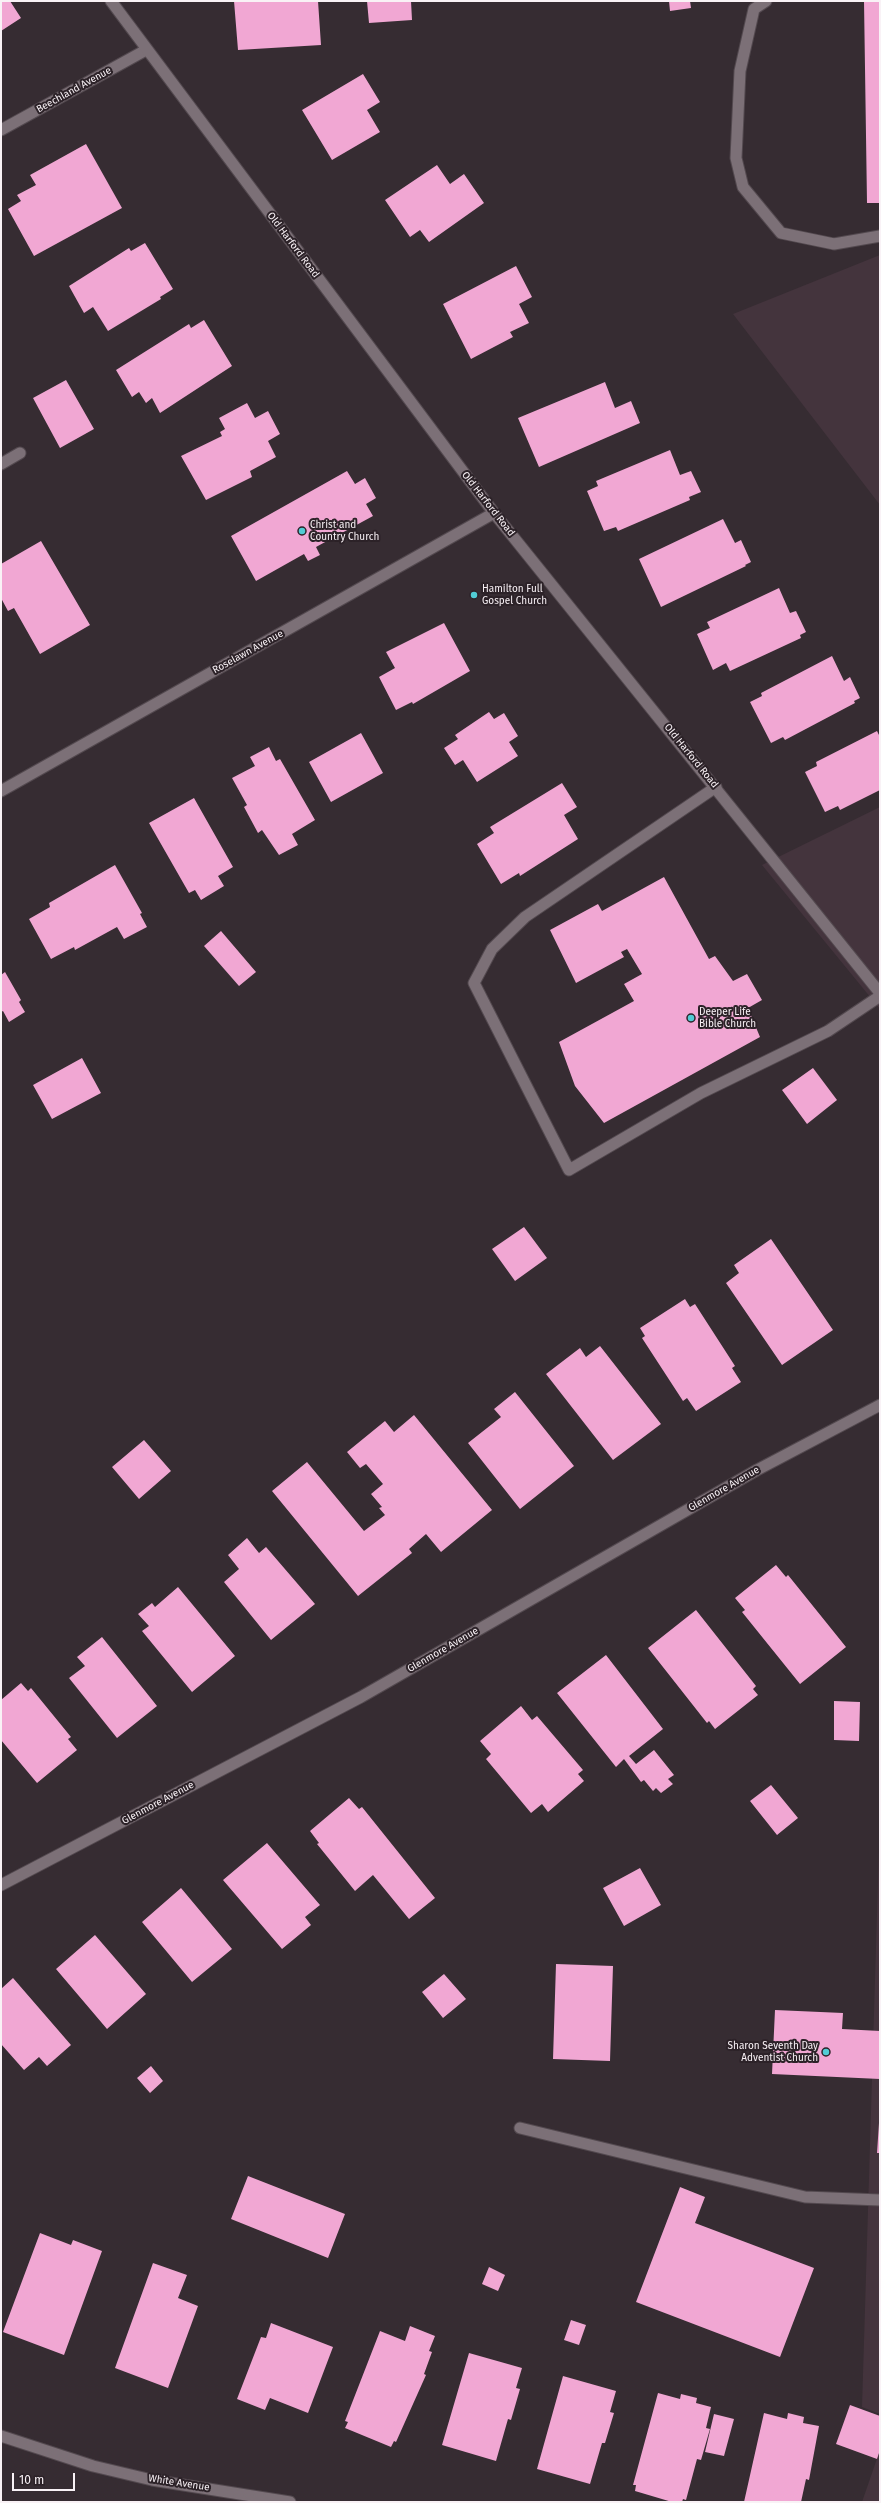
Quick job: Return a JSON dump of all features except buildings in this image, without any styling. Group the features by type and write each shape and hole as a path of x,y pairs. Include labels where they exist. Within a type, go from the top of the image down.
{"street":[{"name":"Old Harford Road","path":"111,1 146,50 494,513 716,787 880,995"},
{"path":"766,1 754,9 740,71 736,158 743,187 781,233 834,244 880,236"},
{"name":"Beechland Avenue","path":"1,130 146,50"},
{"path":"1,464 20,453"},
{"name":"Roselawn Avenue","path":"1,791 494,513"},
{"path":"716,787 525,917 492,949 474,983 569,1170 701,1093 828,1031 880,995"},
{"name":"Glenmore Avenue","path":"1,1885 361,1697 757,1470 880,1405"},
{"path":"520,2128 805,2197 880,2200"},
{"name":"White Avenue","path":"1,2436 93,2466 152,2480 290,2502"}],"shaded area":[{"path":"880,255 880,505 733,314"},
{"path":"880,807 880,1009 762,865"},
{"path":"880,1815 880,2414 862,2407"},
{"path":"880,2450 880,2502 862,2502"}],"place":[{"name":"Christ and Country Church","path":"302,531"},
{"name":"Hamilton Full Gospel Church","path":"474,595"},
{"name":"Deeper Life Bible Church","path":"691,1018"},
{"name":"Sharon Seventh Day Adventist Church","path":"826,2052"}]}
